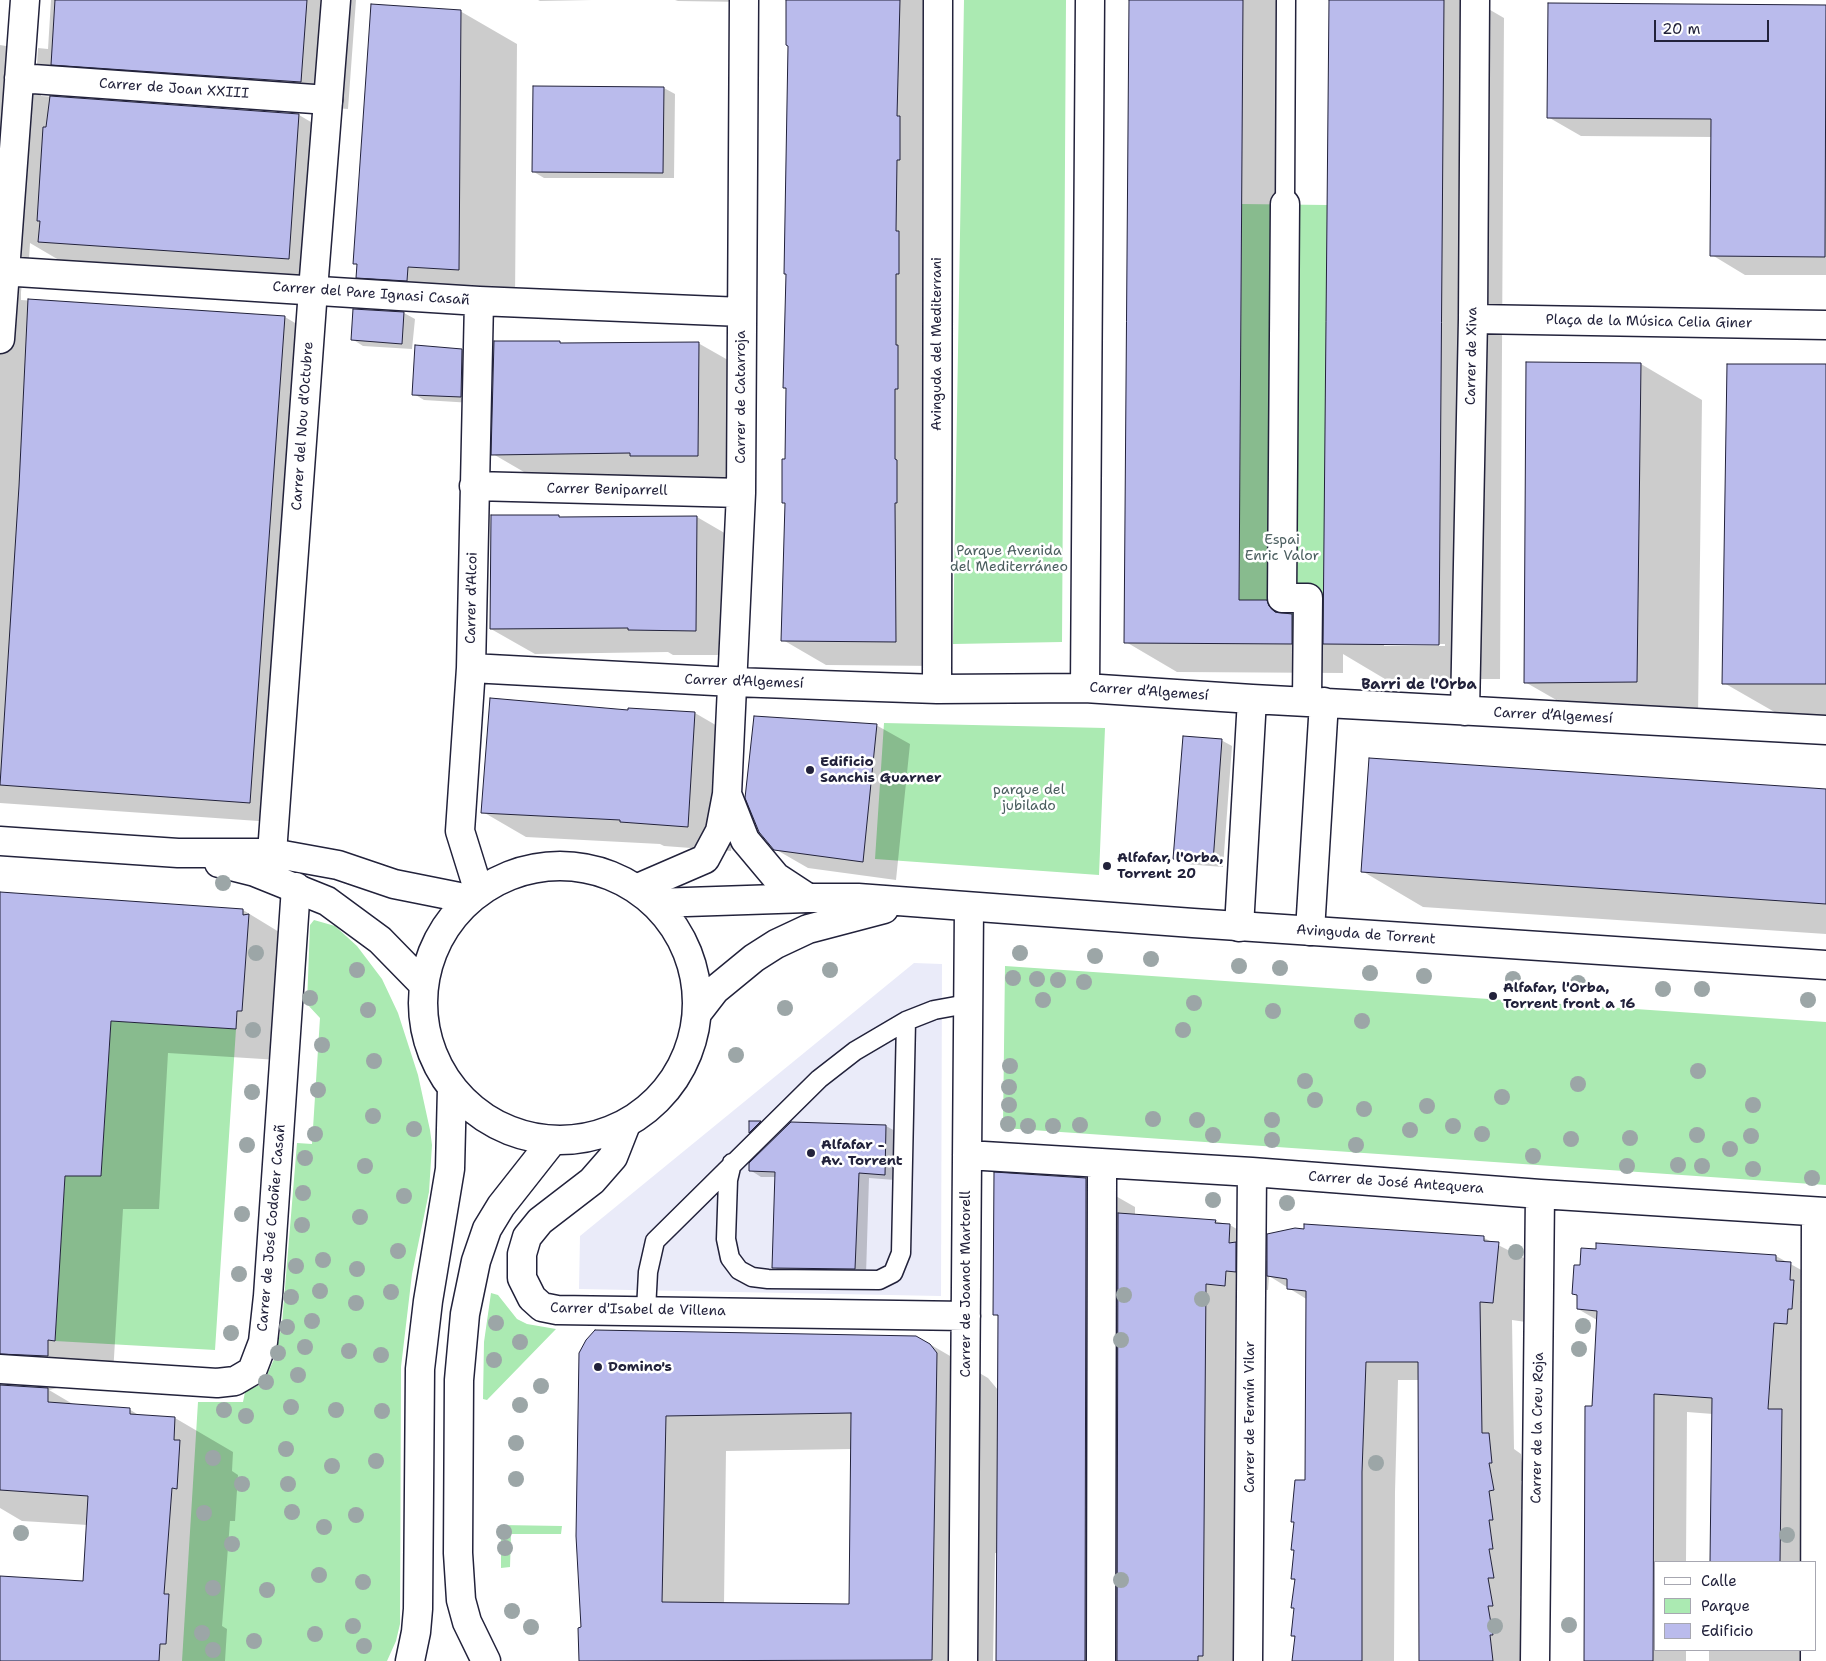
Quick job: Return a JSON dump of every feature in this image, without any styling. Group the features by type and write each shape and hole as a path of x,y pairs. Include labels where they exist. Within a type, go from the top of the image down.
{"street":[{"path":"0,339 3,271 25,0"},
{"name":"Carrer del Nou d'Octubre","path":"272,853 312,290 336,0"},
{"name":"Carrer de Catarroja","path":"647,896 704,859 720,831 727,794 741,493 744,0"},
{"name":"Avinguda del Mediterrani","path":"937,689 938,0"},
{"path":"1085,688 1090,0"},
{"name":"Carrer de Xiva","path":"1465,711 1473,319 1475,0"},
{"name":"Carrer de Joan XXIII","path":"19,78 328,100"},
{"path":"1285,204 1282,598 1308,598 1315,701 1310,931"},
{"name":"Carrer del Pare Ignasi Casañ","path":"3,271 479,301 742,312"},
{"name":"Carrer d'Alcoi","path":"474,895 460,831 471,668 479,301"},
{"name":"Plaça de la Música Celia Giner","path":"1473,319 1826,325"},
{"name":"Carrer Beniparrell","path":"474,486 741,493"},
{"name":"Carrer d’Algemesí","path":"471,668 733,682 937,689 1085,688 1252,699 1826,730"},
{"path":"1239,926 1252,699"},
{"name":"Carrer de Catarroja","path":"727,794 745,840 776,877 808,898"},
{"path":"0,841 178,853 272,853 338,865 394,884 474,895"},
{"path":"178,853 255,872 327,901 380,940 424,985"},
{"path":"558,865 600,870 647,896 680,935 695,972 698,1012 687,1057 662,1096 626,1124 591,1137 553,1140 515,1133 481,1115 452,1088 434,1057 425,1022 424,985 432,953 448,924 474,895 517,872 558,865"},
{"name":"Carrer de José Codoñer Casañ","path":"0,1369 217,1383 235,1381 252,1371 263,1342 268,1296 296,887"},
{"name":"Avinguda de Torrent","path":"647,896 858,898 969,908 1826,965"},
{"path":"698,1012 715,990 754,958 776,944 808,929 906,903"},
{"name":"Carrer de Joanot Martorell","path":"963,1661 969,908"},
{"path":"410,1661 416,1632 418,1609 420,1369 428,1301 450,1169 452,1088"},
{"name":"Carrer d'Isabel de Villena","path":"626,1124 613,1157 592,1180 540,1221 527,1237 522,1254 522,1278 532,1298 542,1307 557,1310 966,1316"},
{"path":"486,1661 467,1622 461,1600 459,1572 459,1380 465,1314 476,1261 487,1229 501,1206 553,1140"},
{"name":"Carrer de José Antequera","path":"966,1155 1252,1172 1540,1194 1821,1212"},
{"name":"Carrer de Fermín Vilar","path":"1248,1661 1252,1172"},
{"path":"1101,1661 1102,1176"},
{"name":"Carrer de la Creu Roja","path":"1535,1661 1540,1194"},
{"path":"1816,1586 1821,1212"}],"lane":[{"path":"1285,204 1286,0"},
{"path":"646,1310 648,1272 655,1241 819,1079 855,1050 906,1021 934,1010 967,1004"},
{"path":"732,1163 728,1180 726,1239 730,1258 739,1270 752,1277 768,1279 879,1280 893,1273 901,1253 906,1021"}],"shaded area":[{"name":"Alfafar - Av. Torrent","path":"914,963 942,964 941,1296 579,1289 580,1236"}],"green space":[{"name":"Parque Avenida del Mediterráneo","path":"964,0 1066,0 1062,642 953,644"},
{"name":"Espai Enric Valor","path":"1242,204 1327,205 1324,644 1239,642"},
{"name":"parque del jubilado","path":"884,723 1105,728 1099,875 875,859"},
{"path":"314,920 335,926 357,946 382,979 398,1013 418,1075 432,1145 429,1192 412,1274 401,1367 400,1624 396,1641 387,1661 182,1661 198,1402 243,1402 245,1392 259,1385 267,1375 275,1357 282,1324 297,1143 312,1144 320,1018 307,1004 310,925"},
{"path":"1005,966 1826,1022 1826,1185 1003,1128"},
{"path":"111,1021 236,1029 215,1350 55,1341 65,1176 101,1176"},
{"path":"491,1293 498,1295 517,1319 527,1324 556,1329 487,1400 483,1399 484,1342"},
{"path":"501,1525 562,1526 561,1534 511,1534 510,1567 501,1568"}],"building":[{"path":"55,0 307,0 301,82 51,65"},
{"path":"786,0 900,0 897,116 900,116 900,160 897,160 896,231 899,231 899,274 896,274 898,389 895,389 895,459 897,460 897,503 895,503 896,642 781,641 785,503 782,503 782,459 785,459 786,388 783,388 788,46 786,45"},
{"path":"1129,0 1243,0 1239,600 1267,600 1269,606 1275,612 1292,614 1292,644 1124,643"},
{"path":"1329,0 1444,0 1439,645 1323,644"},
{"path":"1548,3 1826,5 1825,257 1710,256 1711,119 1547,118"},
{"path":"371,4 461,10 459,270 408,267 407,281 356,278 357,264 353,264"},
{"path":"533,86 664,87 663,173 532,172"},
{"path":"50,96 299,114 289,259 38,242 40,221 37,221 43,127 46,127"},
{"path":"28,299 285,316 250,803 0,785 19,486"},
{"path":"353,309 404,312 402,344 351,340"},
{"path":"494,341 560,341 560,343 699,342 698,456 630,456 630,453 491,455"},
{"path":"415,345 462,349 461,397 412,395"},
{"path":"1526,362 1641,363 1637,682 1524,683"},
{"path":"1727,364 1826,364 1826,684 1722,684"},
{"path":"491,515 559,515 559,517 697,516 696,631 628,630 628,628 490,629"},
{"path":"490,698 628,710 628,708 695,712 688,827 620,822 620,820 481,813"},
{"name":"Edificio Sanchis Guarner","path":"754,716 877,724 863,862 774,850 759,832 745,798"},
{"path":"1183,736 1222,739 1213,862 1173,859"},
{"path":"1369,758 1826,789 1826,904 1361,872"},
{"path":"0,892 243,909 243,915 249,914 242,1011 237,1011 236,1029 111,1021 101,1176 65,1176 55,1341 48,1340 48,1356 0,1354"},
{"path":"749,1121 761,1121 749,1133"},
{"path":"791,1122 886,1125 885,1175 859,1173 855,1269 772,1268 775,1172 749,1171 749,1163"},
{"path":"994,1172 1086,1178 1085,1661 996,1661 998,1315 993,1315"},
{"path":"1118,1213 1216,1220 1215,1223 1230,1224 1229,1243 1236,1242 1236,1272 1226,1271 1225,1286 1206,1284 1203,1656 1198,1656 1198,1661 1117,1661"},
{"path":"1304,1224 1484,1236 1484,1241 1499,1242 1493,1303 1480,1302 1482,1433 1489,1433 1492,1463 1489,1463 1494,1490 1489,1491 1493,1520 1489,1520 1493,1549 1489,1549 1494,1578 1488,1578 1493,1606 1488,1606 1493,1635 1490,1635 1493,1661 1419,1661 1418,1362 1366,1362 1362,1472 1362,1661 1292,1661 1295,1636 1291,1636 1294,1608 1291,1608 1295,1579 1291,1579 1294,1550 1291,1550 1294,1522 1291,1522 1295,1480 1305,1480 1306,1291 1287,1289 1287,1279 1267,1276 1267,1234 1295,1228 1304,1229"},
{"path":"1596,1243 1776,1255 1776,1261 1791,1262 1790,1280 1794,1280 1792,1309 1788,1309 1787,1324 1774,1323 1768,1409 1782,1409 1780,1561 1710,1561 1712,1398 1654,1394 1653,1661 1584,1661 1585,1406 1592,1406 1597,1311 1577,1309 1577,1295 1572,1294 1574,1265 1580,1265 1581,1248 1596,1249"},
{"path":"595,1330 916,1336 930,1344 937,1353 932,1660 579,1661 578,1628 581,1627 576,1536 579,1353 586,1340","holes":["851,1413 849,1604 662,1602 666,1416"]},
{"path":"0,1385 48,1388 48,1402 130,1408 130,1414 175,1417 174,1440 180,1440 177,1489 172,1488 164,1594 169,1594 166,1644 160,1644 159,1661 0,1661 0,1576 83,1581 88,1496 0,1490"}],"place":[{"name":"Edificio Sanchis Guarner","path":"810,770"},
{"name":"Alfafar, l'Orba, Torrent 20","path":"1107,866"},
{"name":"Alfafar, l'Orba, Torrent front a 16","path":"1493,996"},
{"name":"Alfafar - Av. Torrent","path":"811,1153"},
{"name":"Domino's","path":"598,1367"}],"district":[{"name":"Barri de l'Orba","path":"1419,685"}]}
